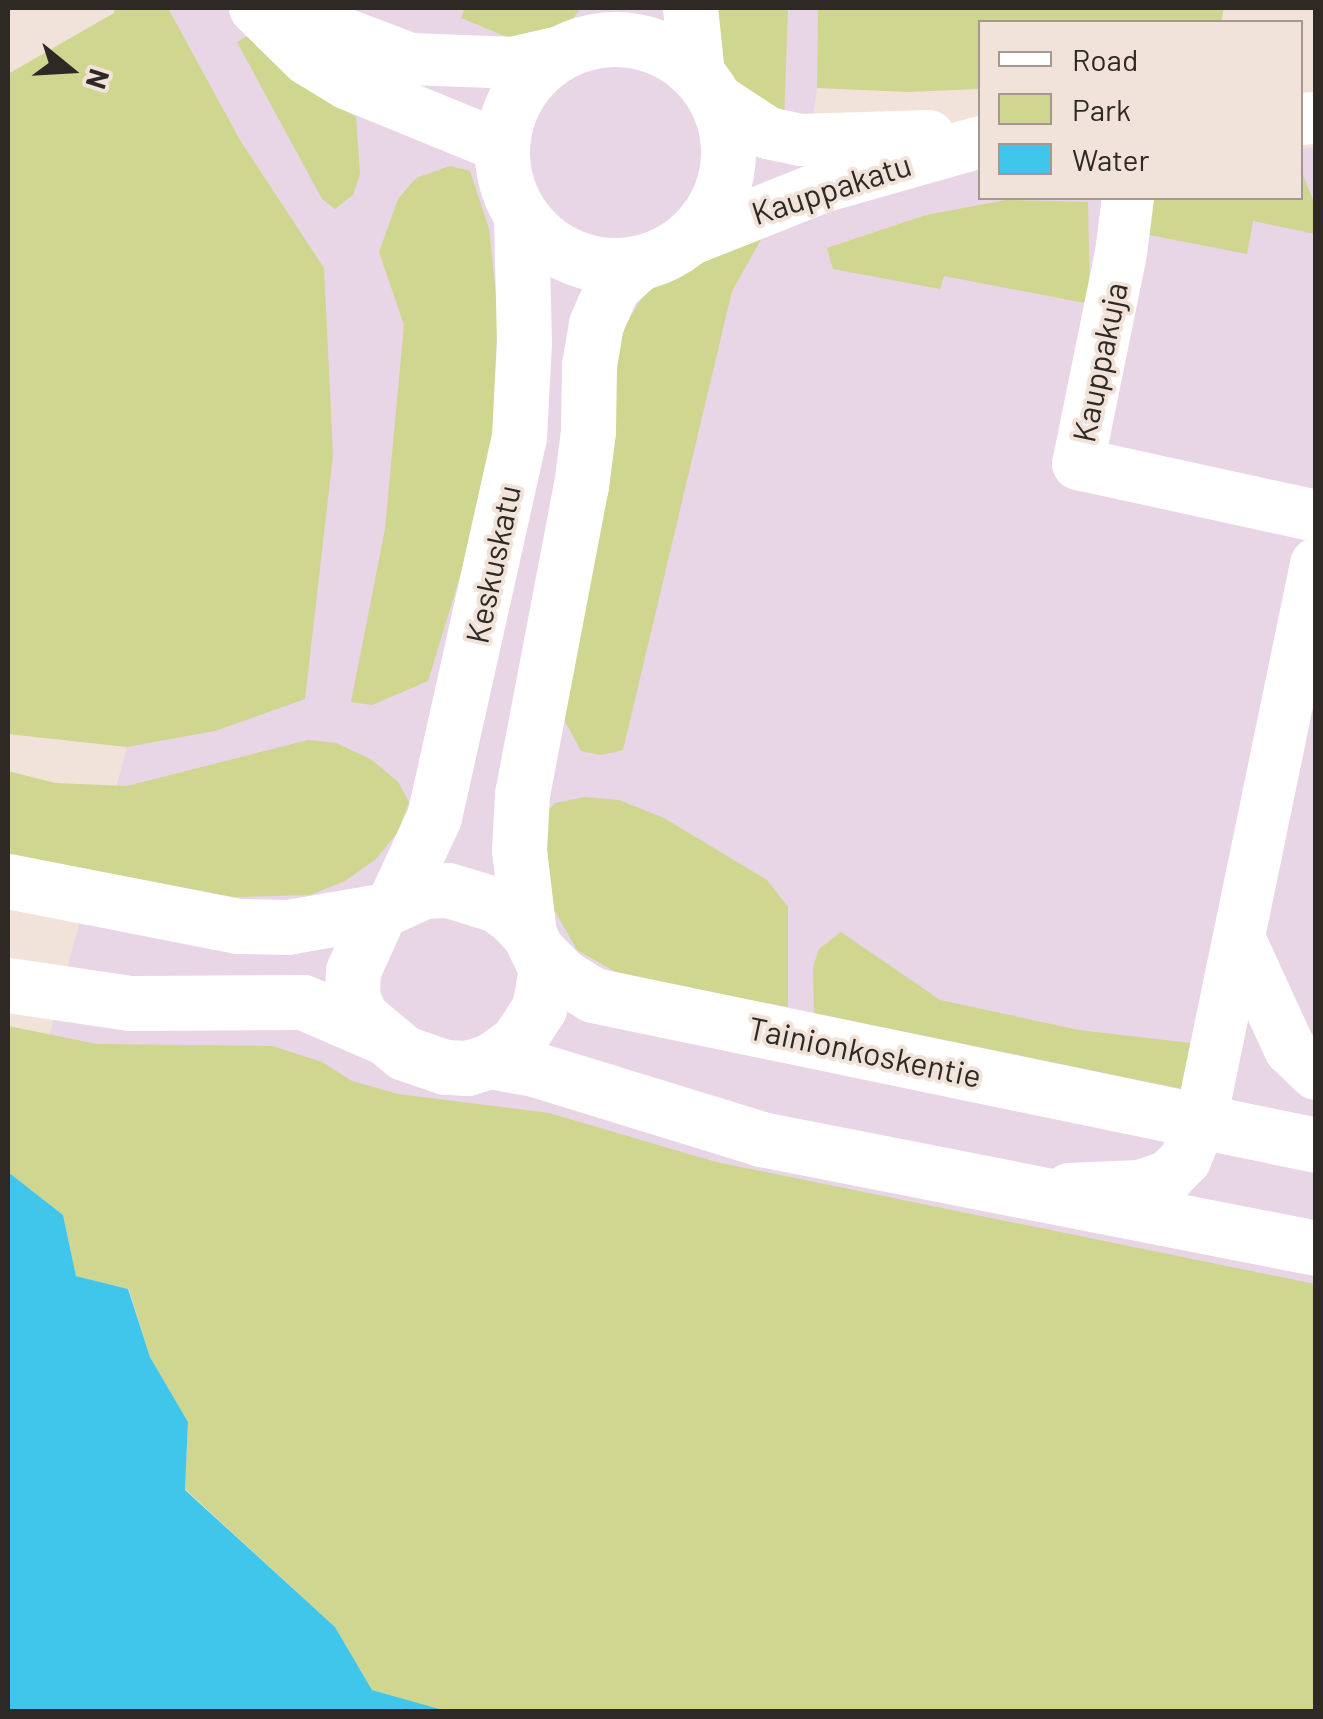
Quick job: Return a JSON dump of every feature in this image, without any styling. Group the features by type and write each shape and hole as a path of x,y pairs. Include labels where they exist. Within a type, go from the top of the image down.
{"main road":[{"path":"8,985 130,1002 303,1002 379,1036 404,1053 444,1067 467,1068 490,1062 517,1042 539,1008 546,980 535,945 520,850 522,794 581,486 589,365 596,324 612,287 714,208 726,176 728,142 706,86 690,8"},
{"path":"661,252 612,265 573,256 539,236 522,216 506,183 502,147 508,115 524,85 546,62 582,35 640,41 672,53 706,86"},
{"name":"Keskuskatu","path":"387,906 434,818 519,437 524,342 522,216"},
{"path":"8,880 238,926 286,926 387,906 422,891 448,890 497,904 535,945"},
{"path":"379,1036 361,1017 352,997 352,971 387,906"},
{"name":"Tainionkoskentie","path":"535,945 561,976 593,995 1316,1145"},
{"path":"490,1062 534,1069 761,1139 1316,1248"}],"street":[{"path":"254,8 307,58 348,84 502,147"},
{"path":"300,8 321,25 410,58 512,63 582,35"},
{"name":"Kauppakatu","path":"706,86 768,133 800,140 978,138"},
{"name":"Kauppakatu","path":"661,252 822,187 978,139"},
{"name":"Kauppakuja","path":"1128,200 1121,254 1078,464 1316,516"},
{"path":"1038,1191 1140,1186 1169,1176 1184,1160 1201,1120 1316,564"},
{"path":"1240,940 1290,1049 1316,1074"}],"shaded area":[{"path":"168,8 818,8 817,88 805,174 978,165 978,200 1303,200 1303,149 1315,148 1315,1711 446,1712 12,1173 127,747 215,731 324,268 240,140"}],"green space":[{"path":"115,8 168,8 240,140 324,268 333,455 305,699 215,731 127,747 8,734 8,74 114,13"},
{"path":"465,8 581,8 571,21 549,35 517,41 461,18"},
{"path":"708,8 788,8 784,119 743,96 718,63"},
{"path":"818,8 1224,8 1221,20 978,20 978,89 908,92 817,88"},
{"path":"252,33 297,82 356,117 360,174 353,195 335,209 322,199 237,42"},
{"path":"450,166 470,171 489,229 498,312 492,439 473,534 428,681 372,705 351,702 385,529 404,325 379,252 398,199 416,178"},
{"path":"1303,175 1315,205 1315,234 1253,221 1247,254 1139,233 1141,200 1303,200"},
{"path":"1006,200 1088,202 1090,304 944,276 940,289 833,269 827,248 926,215"},
{"path":"762,238 732,291 623,750 601,755 581,751 561,714 614,343 647,290 690,265"},
{"path":"308,740 336,743 372,760 398,782 409,802 398,832 376,859 345,881 310,895 234,897 8,854 8,771 55,783 127,786"},
{"path":"585,797 619,800 664,818 767,880 788,907 788,1007 626,978 577,950 548,899 537,823 555,803"},
{"path":"841,932 940,1000 1079,1030 1199,1044 1192,1091 814,1013 813,967 819,949"},
{"path":"8,1026 97,1044 272,1046 322,1062 352,1081 398,1094 549,1113 716,1162 1315,1284 1315,1711 446,1712 372,1690 335,1627 185,1489 188,1422 150,1357 129,1289 76,1276 63,1215 8,1172"}],"water":[{"path":"8,1172 63,1215 76,1276 128,1289 150,1357 188,1422 185,1490 335,1627 372,1690 446,1711 8,1711"}]}
